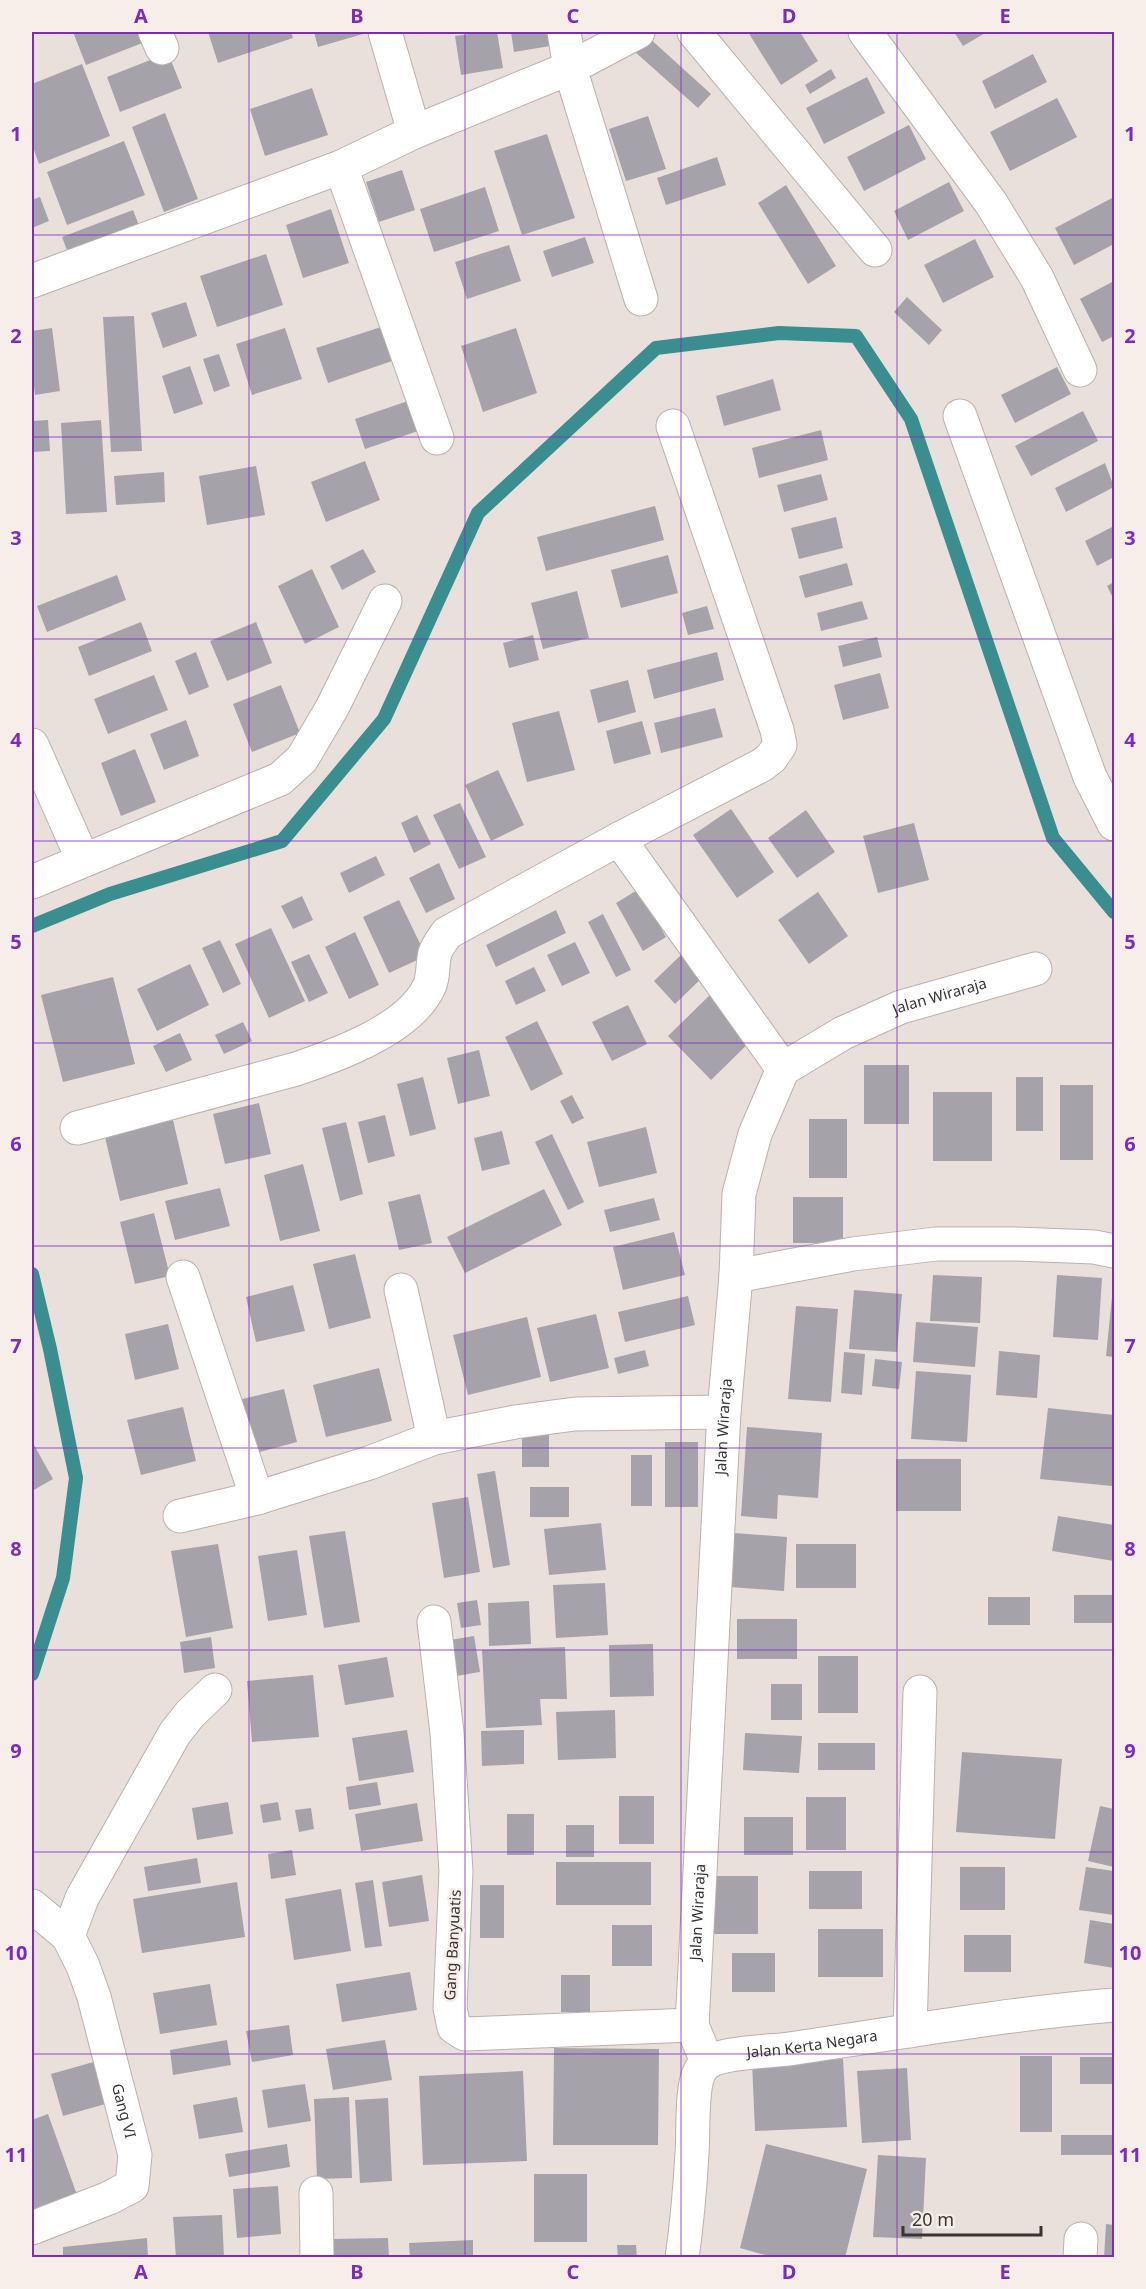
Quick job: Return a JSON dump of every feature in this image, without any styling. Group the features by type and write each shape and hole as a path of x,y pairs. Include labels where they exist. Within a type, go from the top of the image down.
{"street":[{"path":"385,32 414,132"},
{"path":"564,32 570,68 641,299"},
{"path":"32,281 341,167 414,132 570,68 638,32"},
{"path":"694,32 875,250"},
{"path":"865,32 991,203 1037,278 1080,370"},
{"path":"341,167 437,438"},
{"path":"960,416 1090,777 1114,824"},
{"path":"77,1128 296,1069 382,1034 417,1005 429,987 436,951 447,933 619,839 762,765 771,758 780,745 777,730 673,426"},
{"path":"32,882 280,779 302,759 332,708 385,601"},
{"path":"32,745 83,860"},
{"path":"619,839 783,1069"},
{"name":"Jalan Wiraraja","path":"707,2062 692,2025 724,1412 736,1276 739,1194 755,1134 783,1069 843,1033 901,1007 1035,969"},
{"path":"736,1276 853,1254 936,1244 1094,1247 1114,1251"},
{"path":"183,1277 257,1498"},
{"path":"401,1290 434,1438"},
{"path":"180,1516 257,1498 369,1463 434,1438 514,1422 574,1414 724,1412"},
{"name":"Gang Banyuatis","path":"434,1622 447,1733 456,1871 450,2008 454,2027 465,2034 692,2025"},
{"path":"32,1906 68,1936 82,1898 175,1733 190,1714 215,1690"},
{"path":"910,2031 920,1692"},
{"name":"Gang VI","path":"32,2228 109,2198 132,2186 135,2155 126,2116 94,1997 83,1966 68,1936"},
{"name":"Jalan Kerta Negara","path":"707,2062 737,2055 1006,2016 1114,2005"},
{"path":"682,2258 689,2194 695,2090 700,2070 707,2062"},
{"path":"316,2193 317,2258"}],"building":[{"path":"73,32 147,32 150,40 86,65"},
{"path":"208,32 291,32 293,38 218,63"},
{"path":"314,32 370,32 318,47"},
{"path":"497,32 503,68 461,75 455,36"},
{"path":"511,32 553,32 556,45 514,52"},
{"path":"748,32 800,32 818,61 781,85"},
{"path":"954,32 987,32 963,46"},
{"path":"647,36 711,94 698,108 634,51"},
{"path":"168,53 182,88 120,112 107,77"},
{"path":"1033,54 1047,82 995,109 982,81"},
{"path":"82,64 110,136 39,164 32,144 32,84"},
{"path":"831,69 836,78 810,94 805,85"},
{"path":"867,77 885,113 824,144 806,108"},
{"path":"312,88 328,135 265,156 250,109"},
{"path":"1057,98 1077,137 1010,171 990,132"},
{"path":"165,113 198,199 164,212 132,127"},
{"path":"648,116 666,169 626,181 609,129"},
{"path":"909,125 926,159 864,191 847,157"},
{"path":"547,134 575,218 522,235 494,151"},
{"path":"124,141 145,195 67,225 47,172"},
{"path":"717,157 726,185 666,205 657,178"},
{"path":"402,170 415,210 379,222 366,182"},
{"path":"949,182 964,211 908,240 894,211"},
{"path":"786,185 836,266 808,284 758,203"},
{"path":"485,187 499,231 434,252 420,209"},
{"path":"40,197 49,221 32,228 32,200"},
{"path":"1114,197 1114,244 1074,265 1055,228"},
{"path":"331,209 349,263 303,278 286,225"},
{"path":"133,210 142,233 71,261 62,237"},
{"path":"585,237 594,263 552,277 543,251"},
{"path":"975,239 994,277 943,303 924,265"},
{"path":"509,245 521,281 467,299 455,262"},
{"path":"266,254 283,305 217,327 200,276"},
{"path":"1114,281 1114,336 1102,342 1080,299"},
{"path":"907,297 942,330 929,345 894,312"},
{"path":"186,302 197,336 163,348 151,313"},
{"path":"134,316 142,451 111,452 103,317"},
{"path":"381,327 392,361 328,383 316,348"},
{"path":"52,328 60,391 35,395 32,331"},
{"path":"285,328 302,379 252,395 236,344"},
{"path":"516,328 537,393 483,412 461,346"},
{"path":"219,354 230,386 214,392 203,359"},
{"path":"190,366 203,404 174,414 162,376"},
{"path":"1057,367 1071,394 1015,423 1001,395"},
{"path":"773,379 781,410 724,426 716,396"},
{"path":"408,401 418,431 365,449 355,419"},
{"path":"1083,411 1098,441 1031,476 1015,446"},
{"path":"48,420 50,451 32,452 32,421"},
{"path":"101,420 107,512 66,514 61,423"},
{"path":"821,430 828,460 759,478 752,448"},
{"path":"365,461 380,500 326,522 311,482"},
{"path":"1105,463 1114,487 1066,512 1055,488"},
{"path":"256,466 265,515 207,525 199,476"},
{"path":"164,472 165,502 116,505 114,476"},
{"path":"821,474 828,500 784,512 777,485"},
{"path":"655,506 664,540 546,571 537,537"},
{"path":"836,517 843,548 799,559 791,528"},
{"path":"1114,526 1114,557 1097,566 1085,541"},
{"path":"363,549 376,572 342,590 330,566"},
{"path":"668,555 678,593 621,608 611,570"},
{"path":"847,563 853,585 805,598 799,576"},
{"path":"312,569 339,627 305,644 278,586"},
{"path":"117,575 126,600 47,632 37,606"},
{"path":"1114,582 1114,600 1107,586"},
{"path":"577,591 589,638 543,649 531,603"},
{"path":"862,601 868,619 821,631 817,613"},
{"path":"707,606 714,629 688,635 682,613"},
{"path":"141,622 152,651 89,676 78,647"},
{"path":"256,622 272,663 227,681 210,641"},
{"path":"533,635 539,660 509,668 503,643"},
{"path":"877,637 882,657 843,667 838,646"},
{"path":"196,652 209,687 189,695 175,661"},
{"path":"717,652 724,680 654,699 647,670"},
{"path":"880,673 889,708 843,720 834,685"},
{"path":"154,675 168,710 108,734 94,699"},
{"path":"628,680 636,712 598,723 590,690"},
{"path":"281,685 300,733 252,752 233,704"},
{"path":"715,708 723,737 661,753 654,723"},
{"path":"559,711 575,770 527,782 512,723"},
{"path":"186,720 199,756 164,770 150,734"},
{"path":"642,721 651,754 614,764 606,731"},
{"path":"135,749 156,802 121,816 101,763"},
{"path":"498,770 524,825 491,841 465,785"},
{"path":"460,803 486,857 459,869 433,815"},
{"path":"731,809 774,872 737,898 693,835"},
{"path":"806,810 835,852 797,878 768,838"},
{"path":"417,815 431,844 414,853 401,823"},
{"path":"914,823 929,880 878,893 863,836"},
{"path":"376,856 385,875 349,893 340,873"},
{"path":"439,863 455,899 426,913 409,878"},
{"path":"639,889 666,937 643,951 616,903"},
{"path":"818,892 848,936 809,964 778,920"},
{"path":"302,896 313,920 293,929 281,906"},
{"path":"399,900 426,956 389,973 363,917"},
{"path":"556,910 566,933 496,967 486,945"},
{"path":"603,914 631,970 616,977 588,922"},
{"path":"271,928 305,1001 269,1018 235,944"},
{"path":"355,932 379,985 349,999 325,947"},
{"path":"220,940 241,984 223,993 202,948"},
{"path":"575,942 590,973 562,986 547,955"},
{"path":"309,954 328,993 309,1002 291,962"},
{"path":"682,954 704,976 675,1004 654,981"},
{"path":"190,964 209,1005 157,1031 137,989"},
{"path":"534,967 546,991 516,1005 505,981"},
{"path":"113,977 135,1064 63,1082 41,995"},
{"path":"714,991 756,1036 711,1080 668,1036"},
{"path":"628,1005 647,1044 612,1061 592,1022"},
{"path":"537,1021 563,1074 531,1091 505,1037"},
{"path":"243,1022 252,1041 224,1054 215,1035"},
{"path":"180,1033 192,1060 166,1072 153,1046"},
{"path":"479,1050 490,1096 458,1104 447,1058"},
{"path":"864,1065 909,1065 909,1124 864,1124"},
{"path":"423,1077 436,1129 410,1136 397,1084"},
{"path":"1016,1077 1043,1077 1043,1131 1016,1131"},
{"path":"1060,1085 1093,1085 1093,1160 1060,1160"},
{"path":"933,1092 992,1092 992,1161 933,1161"},
{"path":"572,1095 584,1118 572,1124 560,1101"},
{"path":"259,1103 271,1154 225,1164 213,1114"},
{"path":"385,1115 395,1156 368,1163 358,1122"},
{"path":"809,1119 847,1119 847,1178 809,1178"},
{"path":"173,1120 188,1184 120,1201 105,1137"},
{"path":"346,1122 363,1194 340,1201 322,1128"},
{"path":"646,1127 657,1173 599,1187 587,1142"},
{"path":"502,1131 510,1164 482,1171 474,1138"},
{"path":"552,1134 584,1202 568,1210 535,1142"},
{"path":"303,1164 320,1231 280,1241 264,1175"},
{"path":"220,1188 230,1226 175,1240 165,1201"},
{"path":"544,1189 562,1225 465,1273 447,1237"},
{"path":"420,1194 432,1243 399,1250 388,1202"},
{"path":"793,1197 843,1197 843,1243 793,1243"},
{"path":"654,1198 660,1220 610,1232 604,1210"},
{"path":"154,1213 170,1276 135,1284 120,1222"},
{"path":"674,1232 685,1275 623,1290 613,1247"},
{"path":"355,1254 371,1318 329,1329 313,1264"},
{"path":"933,1275 982,1277 980,1323 930,1321"},
{"path":"1057,1275 1102,1278 1098,1340 1053,1337"},
{"path":"293,1285 305,1331 256,1342 246,1297"},
{"path":"854,1290 902,1294 897,1352 849,1349"},
{"path":"688,1296 695,1325 625,1342 618,1312"},
{"path":"1112,1297 1114,1297 1114,1357 1106,1356"},
{"path":"796,1306 838,1309 831,1402 788,1399"},
{"path":"596,1314 609,1368 550,1382 537,1328"},
{"path":"527,1317 541,1377 468,1395 453,1335"},
{"path":"916,1322 978,1327 975,1367 913,1362"},
{"path":"168,1324 179,1369 135,1380 125,1334"},
{"path":"645,1350 649,1366 618,1374 614,1358"},
{"path":"999,1351 1040,1355 1037,1398 996,1395"},
{"path":"844,1352 865,1354 862,1395 841,1393"},
{"path":"875,1359 902,1362 899,1389 872,1386"},
{"path":"379,1368 392,1421 326,1437 313,1385"},
{"path":"916,1371 971,1375 967,1442 911,1439"},
{"path":"284,1389 297,1442 252,1454 238,1400"},
{"path":"183,1407 196,1461 141,1475 127,1420"},
{"path":"1048,1408 1114,1415 1112,1486 1040,1479"},
{"path":"747,1427 822,1433 818,1498 778,1495 777,1519 741,1516"},
{"path":"522,1431 549,1431 549,1467 522,1467"},
{"path":"665,1442 698,1442 698,1507 665,1507"},
{"path":"34,1445 53,1479 32,1491 32,1446"},
{"path":"631,1455 652,1455 652,1506 631,1506"},
{"path":"896,1459 961,1459 961,1511 896,1511"},
{"path":"495,1471 510,1565 493,1568 477,1474"},
{"path":"530,1487 569,1487 569,1517 530,1517"},
{"path":"468,1497 480,1572 444,1578 432,1503"},
{"path":"1058,1516 1114,1525 1114,1561 1052,1551"},
{"path":"601,1523 606,1570 549,1575 544,1529"},
{"path":"345,1531 360,1622 324,1628 309,1536"},
{"path":"734,1533 787,1537 784,1591 730,1587"},
{"path":"218,1544 233,1628 186,1637 171,1551"},
{"path":"796,1544 856,1544 856,1588 796,1588"},
{"path":"297,1550 307,1615 268,1621 258,1556"},
{"path":"605,1583 608,1635 556,1638 553,1585"},
{"path":"1074,1595 1114,1595 1114,1623 1074,1623"},
{"path":"988,1597 1030,1597 1030,1625 988,1625"},
{"path":"477,1600 481,1625 461,1628 457,1603"},
{"path":"529,1601 531,1644 489,1646 488,1603"},
{"path":"737,1619 797,1619 797,1659 737,1659"},
{"path":"474,1636 480,1672 444,1678 438,1642"},
{"path":"211,1637 215,1668 184,1673 180,1642"},
{"path":"653,1644 654,1696 610,1697 609,1645"},
{"path":"565,1647 567,1699 540,1699 542,1725 486,1728 482,1650"},
{"path":"818,1656 858,1656 858,1713 818,1713"},
{"path":"387,1657 394,1697 345,1705 338,1665"},
{"path":"313,1675 319,1737 252,1742 247,1681"},
{"path":"771,1684 802,1684 802,1720 771,1720"},
{"path":"615,1710 616,1758 558,1760 556,1712"},
{"path":"407,1730 414,1772 359,1781 352,1738"},
{"path":"524,1730 524,1764 482,1766 481,1731"},
{"path":"745,1733 802,1736 799,1773 743,1770"},
{"path":"818,1743 875,1743 875,1770 818,1770"},
{"path":"962,1752 1062,1759 1055,1839 956,1832"},
{"path":"377,1782 381,1805 349,1810 346,1787"},
{"path":"619,1796 654,1796 654,1844 619,1844"},
{"path":"806,1797 846,1797 846,1850 806,1850"},
{"path":"228,1802 233,1834 197,1840 192,1808"},
{"path":"278,1802 281,1820 263,1823 260,1805"},
{"path":"417,1803 423,1841 361,1851 355,1814"},
{"path":"1100,1806 1114,1809 1114,1867 1088,1861"},
{"path":"311,1808 314,1829 299,1832 295,1810"},
{"path":"507,1814 534,1814 534,1855 507,1855"},
{"path":"744,1817 793,1817 793,1855 744,1855"},
{"path":"566,1825 594,1825 594,1857 566,1857"},
{"path":"292,1850 296,1875 271,1879 268,1854"},
{"path":"197,1858 201,1883 148,1891 144,1867"},
{"path":"556,1862 651,1862 651,1905 556,1905"},
{"path":"960,1867 1005,1867 1005,1910 960,1910"},
{"path":"1086,1867 1114,1871 1114,1915 1079,1910"},
{"path":"809,1871 862,1871 862,1909 809,1909"},
{"path":"422,1875 429,1921 389,1927 382,1882"},
{"path":"703,1876 758,1876 758,1934 703,1934"},
{"path":"373,1880 382,1946 365,1948 355,1883"},
{"path":"237,1882 245,1937 142,1953 133,1899"},
{"path":"480,1885 504,1885 504,1938 480,1938"},
{"path":"341,1889 351,1951 294,1960 285,1899"},
{"path":"1090,1920 1114,1924 1114,1968 1084,1963"},
{"path":"612,1925 652,1925 652,1966 612,1966"},
{"path":"818,1929 883,1929 883,1977 818,1977"},
{"path":"964,1935 1011,1935 1011,1972 964,1972"},
{"path":"732,1953 775,1953 775,1992 732,1992"},
{"path":"410,1972 417,2010 342,2022 336,1984"},
{"path":"561,1975 590,1975 590,2012 561,2012"},
{"path":"210,1984 217,2025 160,2034 153,1993"},
{"path":"289,2025 293,2055 252,2062 246,2031"},
{"path":"227,2040 231,2065 173,2075 170,2050"},
{"path":"385,2040 392,2080 333,2090 326,2049"},
{"path":"554,2048 659,2049 658,2145 553,2145"},
{"path":"1020,2056 1052,2056 1052,2132 1020,2132"},
{"path":"1080,2057 1114,2057 1114,2084 1080,2084"},
{"path":"843,2059 847,2127 755,2131 752,2062"},
{"path":"97,2061 109,2103 63,2116 51,2074"},
{"path":"907,2068 911,2140 862,2143 857,2071"},
{"path":"523,2071 527,2161 423,2165 419,2076"},
{"path":"305,2084 311,2121 268,2128 262,2090"},
{"path":"237,2097 243,2132 199,2139 193,2105"},
{"path":"349,2097 352,2178 317,2179 314,2099"},
{"path":"388,2098 392,2181 360,2183 355,2100"},
{"path":"48,2114 77,2195 32,2211 32,2120"},
{"path":"1061,2135 1114,2135 1114,2155 1061,2155"},
{"path":"287,2144 290,2167 229,2177 225,2154"},
{"path":"766,2144 867,2169 845,2258 776,2258 740,2248"},
{"path":"878,2155 926,2158 922,2239 873,2237"},
{"path":"534,2174 587,2174 587,2242 534,2242"},
{"path":"278,2186 281,2234 237,2238 233,2189"},
{"path":"222,2215 224,2258 176,2258 173,2217"},
{"path":"1106,2224 1114,2225 1114,2258 1104,2258"},
{"path":"147,2238 148,2258 63,2258 63,2247"},
{"path":"388,2238 389,2258 330,2258 330,2239"},
{"path":"473,2240 473,2258 410,2258 409,2243"},
{"path":"617,2245 636,2245 637,2258 618,2258"}],"waterway":[{"path":"32,926 110,894 282,841 384,719 478,513 656,348 779,333 856,336 911,419 1053,838 1114,912"},
{"path":"32,1274 76,1478 63,1578 32,1674"}]}
